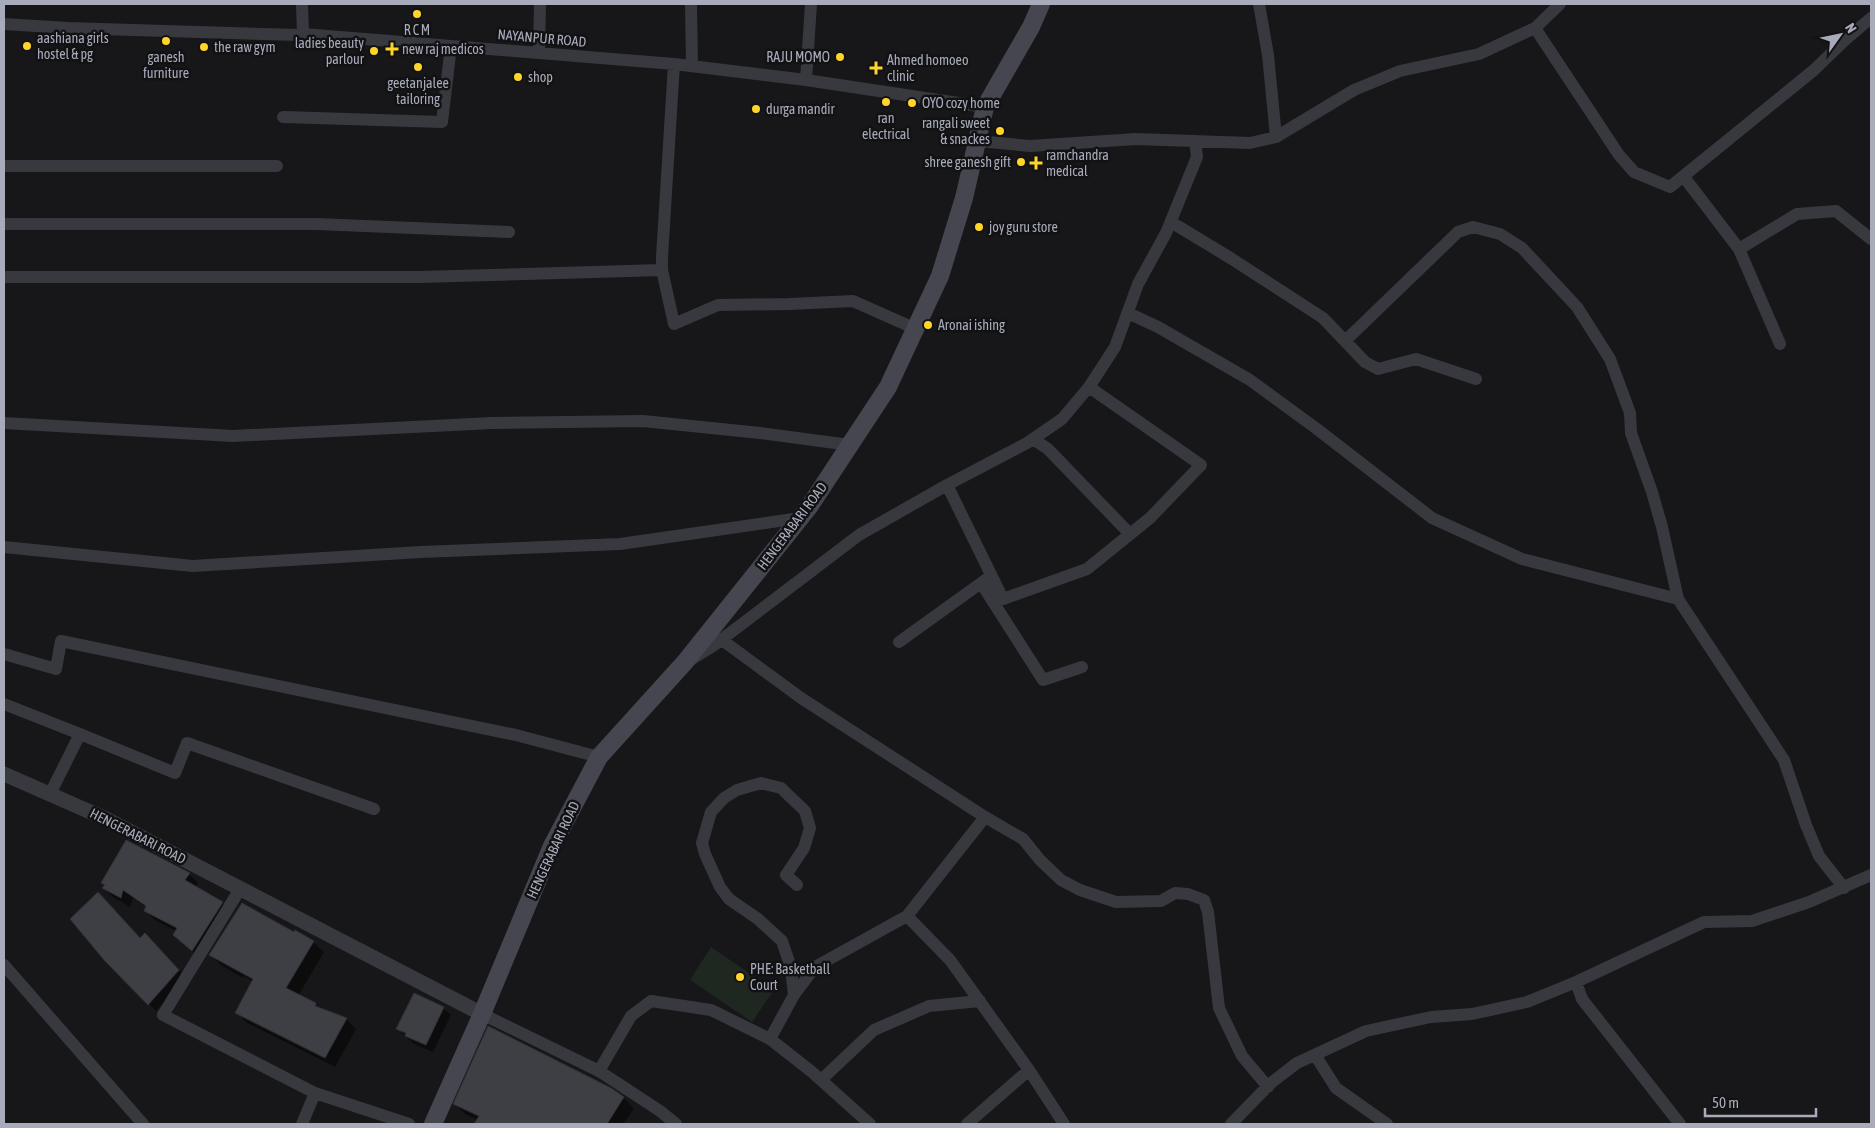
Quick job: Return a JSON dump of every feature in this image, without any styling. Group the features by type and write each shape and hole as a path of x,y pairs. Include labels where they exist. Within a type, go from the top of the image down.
{"main road":[{"name":"HENGERABARI ROAD","path":"433,1124 482,1014 552,846 599,757 685,662 800,518 888,387 940,276 964,198 985,107 1031,27 1041,4"}],"street":[{"path":"302,4 303,34"},
{"path":"539,53 540,4"},
{"path":"691,4 692,66"},
{"path":"806,80 811,4"},
{"path":"1259,4 1268,56 1276,137"},
{"path":"978,141 1030,146 1136,139 1250,143 1276,137 1354,90 1400,71 1479,54 1535,28 1560,4"},
{"path":"1535,28 1619,155 1634,172 1670,187 1814,70 1871,18"},
{"name":"NAYANPUR ROAD","path":"4,24 77,28 303,34 674,64 806,80 985,107"},
{"path":"283,117 442,122 451,46"},
{"path":"674,64 662,270 674,324 718,305 853,301 916,328"},
{"path":"685,662 722,640 859,535 1033,439 1062,419 1089,387 1115,346 1138,284 1171,222 1197,157 1195,140"},
{"path":"4,166 277,166"},
{"path":"1684,177 1739,250 1780,344"},
{"path":"1739,250 1796,214 1836,211 1871,240"},
{"path":"1171,222 1323,318 1365,362 1378,369 1416,358 1476,379"},
{"path":"4,224 317,224 509,232"},
{"path":"1345,341 1458,232 1473,227 1500,234 1522,248 1577,306 1610,359 1630,413 1631,433 1662,527 1678,599 1784,760 1819,856 1844,888"},
{"path":"4,277 419,277 662,270"},
{"path":"1128,313 1158,327 1250,380 1432,518 1522,559 1678,599"},
{"path":"986,579 1003,599 1087,569 1150,518 1201,465 1089,387"},
{"path":"4,423 233,436 492,423 643,421 760,433 850,445"},
{"path":"1033,439 1048,449 1130,534"},
{"path":"947,485 986,579 1043,680 1082,667"},
{"path":"4,547 193,566 420,552 620,544 800,518"},
{"path":"899,642 986,579"},
{"path":"722,640 801,698 985,817 1023,839 1040,860 1062,880 1080,890 1116,902 1161,901 1175,893 1188,894 1204,900 1208,912 1219,1008 1242,1056 1268,1087"},
{"path":"4,654 56,669 62,641 516,735 599,757"},
{"path":"4,704 175,773 187,743 374,809"},
{"path":"50,794 80,734"},
{"name":"HENGERABARI ROAD","path":"4,774 104,818 482,1014"},
{"path":"794,995 792,968 782,941 758,919 729,899 720,887 705,854 702,843 712,812 724,798 737,790 761,783 781,788 805,810 810,828 804,848 786,875 797,885"},
{"path":"770,1039 794,995 815,967 907,916 985,817"},
{"path":"1231,1124 1268,1087 1297,1063 1366,1031 1431,1017 1472,1014 1527,1002 1576,982 1704,922 1752,921 1809,902 1871,875"},
{"path":"240,889 163,1015 316,1093 409,1124"},
{"path":"907,916 950,960 1029,1070 1064,1124"},
{"path":"4,966 143,1124"},
{"path":"1576,982 1582,999 1680,1124"},
{"path":"599,1071 631,1016 651,1001 711,1010 770,1039 821,1080 870,1124"},
{"path":"821,1080 874,1030 929,1006 980,1001"},
{"path":"482,1014 599,1071 660,1111 676,1124"},
{"path":"1315,1055 1336,1088 1387,1124"},
{"path":"967,1124 1029,1070"},
{"path":"302,1124 316,1093"}],"shaded area":[{"path":"711,947 774,990 752,1022 690,980"}],"building":[{"path":"126,840 190,873 185,880 223,902 192,951 173,935 177,928 144,911 146,906 123,890 121,898 102,888 105,885 101,883"},
{"path":"98,892 140,938 145,933 179,970 148,1005 105,961 70,919"},
{"path":"242,903 314,941 286,988 316,1003 315,1006 347,1018 325,1058 235,1013 253,979 209,955"},
{"path":"414,993 444,1007 426,1045 405,1036 406,1033 396,1029"},
{"path":"488,1026 611,1088 624,1097 607,1124 474,1124 479,1116 453,1104"}],"place":[{"name":"R C M","path":"417,14"},
{"name":"ganesh furniture","path":"166,41"},
{"name":"aashiana girls hostel & pg","path":"27,46"},
{"name":"the raw gym","path":"204,47"},
{"name":"new raj medicos","path":"392,49"},
{"name":"ladies beauty parlour","path":"374,51"},
{"name":"RAJU MOMO","path":"840,57"},
{"name":"geetanjalee tailoring","path":"418,67"},
{"name":"Ahmed homoeo clinic","path":"876,68"},
{"name":"shop","path":"518,77"},
{"name":"ran electrical","path":"886,102"},
{"name":"OYO cozy home","path":"912,103"},
{"name":"durga mandir","path":"756,109"},
{"name":"rangali sweet & snackes","path":"1000,131"},
{"name":"shree ganesh gift","path":"1021,162"},
{"name":"ramchandra medical","path":"1036,163"},
{"name":"joy guru store","path":"979,227"},
{"name":"Aronai ishing","path":"928,325"},
{"name":"PHE: Basketball Court","path":"740,977"}]}
